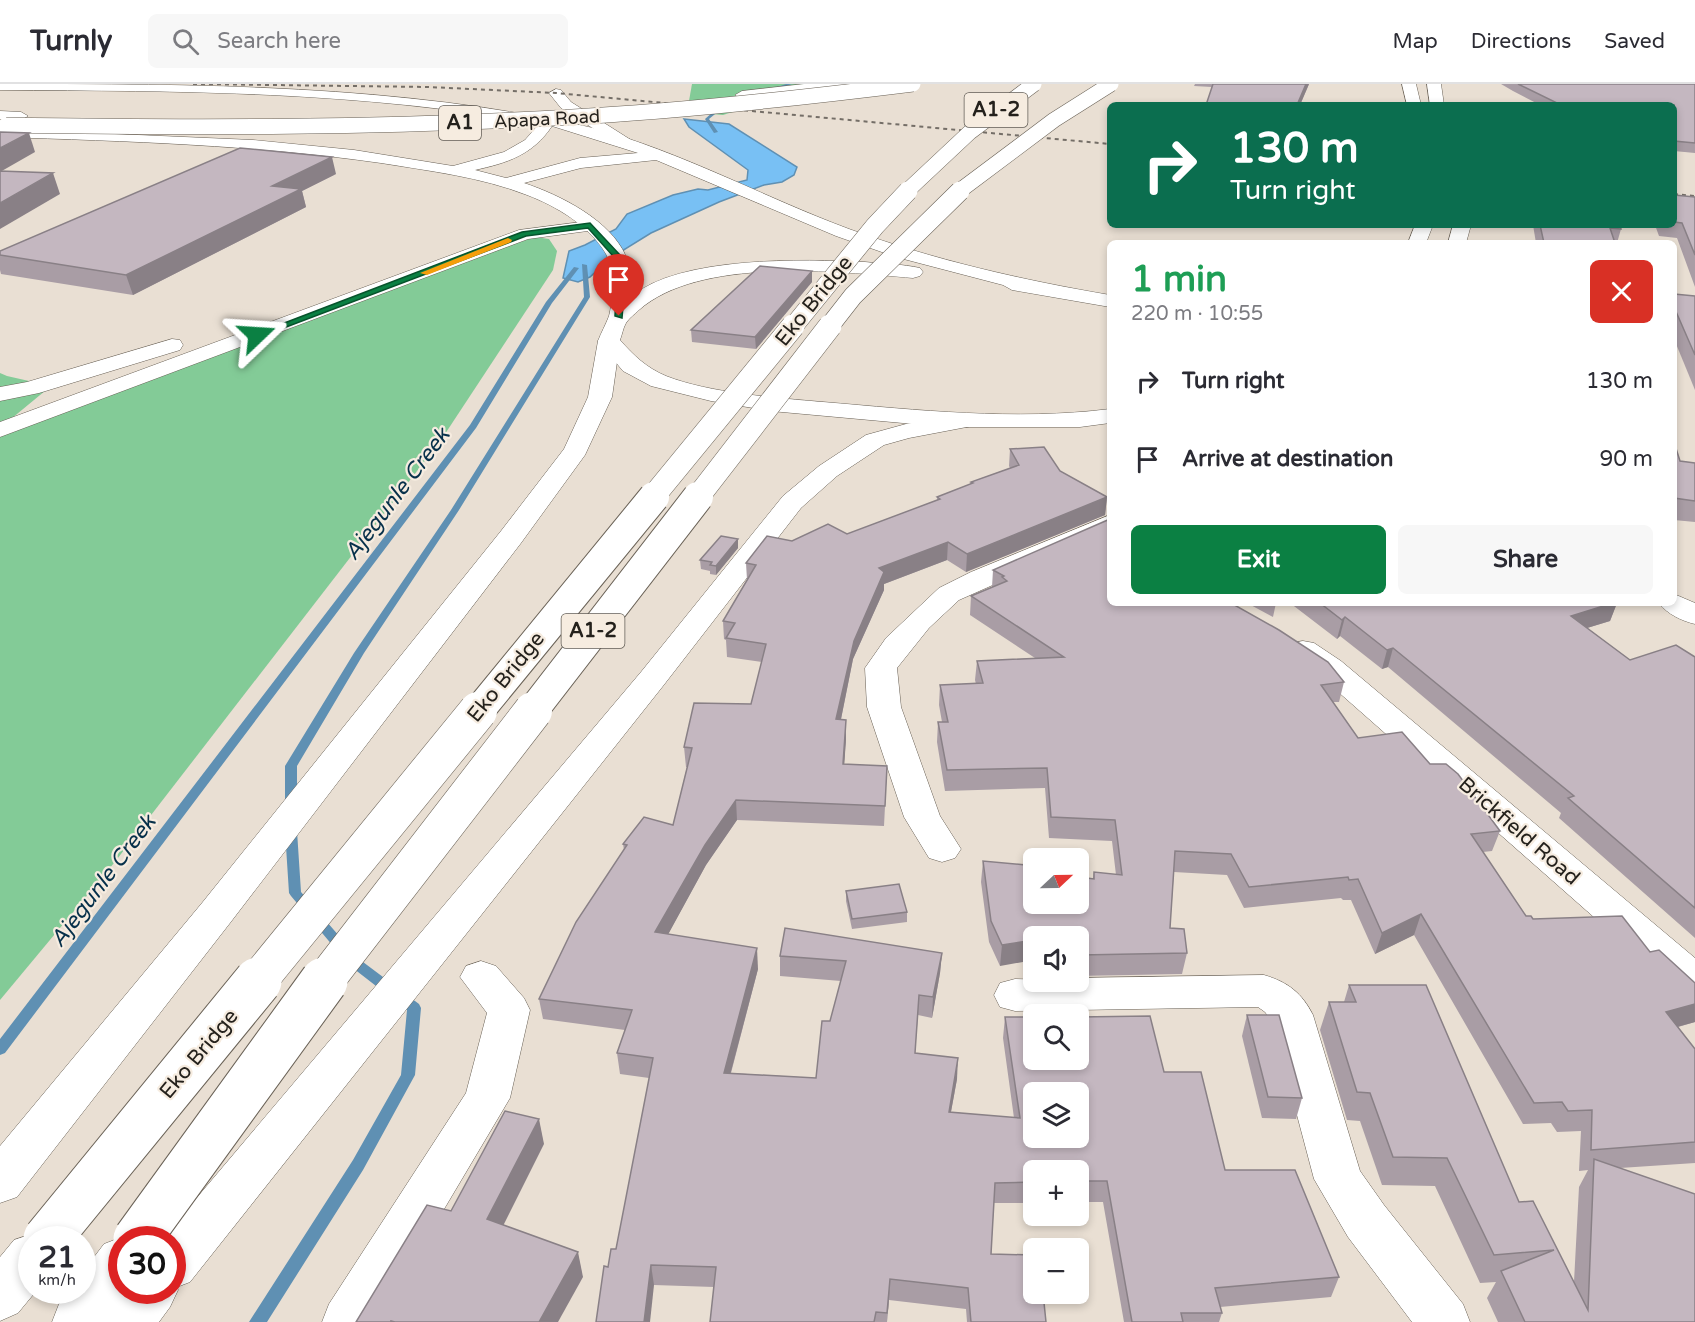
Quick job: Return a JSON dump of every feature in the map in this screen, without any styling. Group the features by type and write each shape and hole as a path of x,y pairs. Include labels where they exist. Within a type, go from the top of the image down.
{"main road":[{"name":"Apapa Road","path":"1,124 21,116 255,119 648,106 839,84"},
{"name":"Apapa Road","path":"1,124 272,128 484,122 699,109 913,84"},
{"name":"Eko Bridge","path":"58,1226 875,226 920,177 960,140 984,119 1034,84"},
{"name":"Eko Bridge","path":"146,1226 299,1013 853,296 958,192 1054,120 1111,84"},
{"path":"1408,84 1413,102"},
{"path":"1434,84 1437,102"},
{"path":"0,86 343,92 478,107 548,121 626,143 885,248 1034,288"},
{"path":"454,170 508,156 535,141 548,121 555,89"},
{"path":"555,89 566,105 626,143"},
{"path":"0,1182 216,913 429,638 511,537 576,450 600,397 609,341 619,316 621,282 617,256 595,230 560,205 534,192 454,170 296,148 1,124"},
{"path":"504,183 580,164 659,157"},
{"path":"0,430 419,268 560,205"},
{"path":"0,394 31,388 525,234 595,230"},
{"path":"619,316 645,295 675,282 707,273 747,267 795,265 898,270 984,279 1107,300"},
{"path":"609,341 631,366 659,381 711,394 771,404 964,421 1107,422"},
{"path":"1080,420 1107,416"},
{"path":"186,1248 608,734 792,502 828,471 875,440 906,431 964,421"},
{"path":"942,849 922,818 884,707 881,668 897,645 918,622 949,594 981,578 1105,530"},
{"path":"1677,605 1695,615"},
{"name":"Brickfield Road","path":"1278,635 1330,668 1695,982"},
{"path":"348,1322 487,1098 509,1010 481,977"},
{"path":"1015,995 1264,991 1280,1000 1292,1015 1338,1179 1365,1221 1444,1322"},
{"path":"0,1296 18,1274"},
{"path":"78,1322 108,1280"},
{"path":"126,1322 141,1304"}],"green space":[{"path":"692,84 820,84 723,115 687,112"},
{"path":"535,237 549,239 557,251 553,270 441,440 114,863 0,1000 0,433 460,262"},
{"path":"0,373 51,386 0,428"}],"water":[{"path":"684,119 729,124 797,167 794,175 782,182 764,185 719,202 651,233 609,259 590,277 578,282 563,278 569,251 616,229 627,214 673,195 698,189 708,190 747,180 748,170 689,127"}],"building":[{"path":"1213,84 1306,84 1298,102 1207,102"},
{"path":"1518,84 1695,84 1695,143 1677,141 1677,102 1555,102"},
{"path":"0,132 29,133 0,148"},
{"path":"240,148 332,157 272,186 301,189 126,275 0,255 0,251"},
{"path":"0,171 53,173 0,203"},
{"path":"1677,195 1695,197 1695,255 1682,223 1677,222"},
{"path":"1541,228 1610,228 1614,240 1543,240"},
{"path":"760,266 812,271 755,337 691,330"},
{"path":"1677,294 1695,296 1695,355 1677,314"},
{"path":"1044,447 1060,471 1107,497 967,554 948,542 879,568 884,572 854,641 836,719 846,720 843,764 887,766 885,806 736,800 705,845 655,932 757,948 724,1073 816,1078 822,1021 830,1021 846,961 780,956 785,928 942,953 933,997 919,995 915,1053 958,1058 949,1112 1020,1118 1005,1017 1023,1017 1023,1070 1089,1070 1089,1017 1150,1016 1164,1072 1201,1072 1225,1170 1295,1170 1339,1277 1215,1288 1222,1313 1181,1313 1183,1322 1132,1322 1107,1181 1089,1181 1089,1160 1023,1160 1023,1182 995,1183 991,1254 1023,1255 1023,1304 1044,1304 1046,1322 971,1322 968,1288 890,1279 887,1313 876,1312 874,1322 710,1322 716,1267 651,1265 644,1322 596,1322 604,1266 608,1267 611,1249 616,1249 653,1058 617,1053 632,1010 539,999 576,922 627,845 623,844 644,817 673,825 692,748 684,747 694,703 751,704 766,644 726,638 735,623 723,621 756,565 746,563 767,536 792,541 828,524 847,534 940,499 937,497 1019,465 1010,449"},
{"path":"1677,452 1680,461 1695,463 1695,501 1677,498"},
{"path":"1107,520 1107,606 1236,606 1328,662 1344,682 1321,685 1358,738 1402,732 1430,764 1446,764 1458,774 1500,831 1471,834 1526,916 1531,916 1533,919 1622,916 1650,952 1659,950 1695,983 1695,1004 1666,1012 1695,1049 1695,1142 1591,1150 1592,1110 1568,1111 1562,1102 1534,1103 1421,914 1382,933 1358,879 1349,880 1348,877 1249,887 1231,854 1175,851 1170,928 1184,929 1187,953 1089,955 1089,926 1023,926 1023,942 1002,945 991,921 983,861 1023,865 1023,914 1089,914 1089,878 1094,879 1094,872 1122,875 1115,820 1051,817 1047,768 947,770 938,722 948,722 940,685 983,683 977,661 1064,657 971,596 1007,581 1002,577 1004,576 993,570"},
{"path":"721,536 738,539 716,566 710,565 712,562 700,560"},
{"path":"1324,606 1603,606 1571,616 1630,660 1676,645 1695,657 1695,908 1568,798 1574,796 1393,648 1387,650 1345,617 1342,620"},
{"path":"899,884 907,912 852,919 846,891"},
{"path":"1349,985 1426,985 1519,1202 1533,1201 1588,1310 1594,1159 1695,1194 1695,1322 1525,1322 1501,1271 1554,1250 1494,1255 1447,1158 1393,1157 1370,1093 1357,1092 1329,1002 1356,1002"},
{"path":"1247,1015 1279,1015 1302,1098 1268,1097"},
{"path":"505,1111 539,1119 487,1219 578,1252 539,1322 356,1322 427,1205 451,1211"}],"waterway":[{"name":"Ajegunle Creek","path":"770,90 790,84"},
{"name":"Ajegunle Creek","path":"716,132 707,119 724,105"},
{"path":"291,806 291,766 359,653 455,510 587,297 584,265"},
{"name":"Ajegunle Creek","path":"0,1049 473,426 549,302 576,268"},
{"path":"257,1322 358,1165 408,1075 414,1008 354,962 295,893 291,831"}],"railway":[{"path":"193,84 428,87 556,93 1107,144"},
{"path":"1677,194 1695,196"}],"slow traffic":[{"path":"424,273 508,240"}],"route":[{"path":"257,335 525,234 558,228 590,226 617,256 621,282 619,316"}]}
